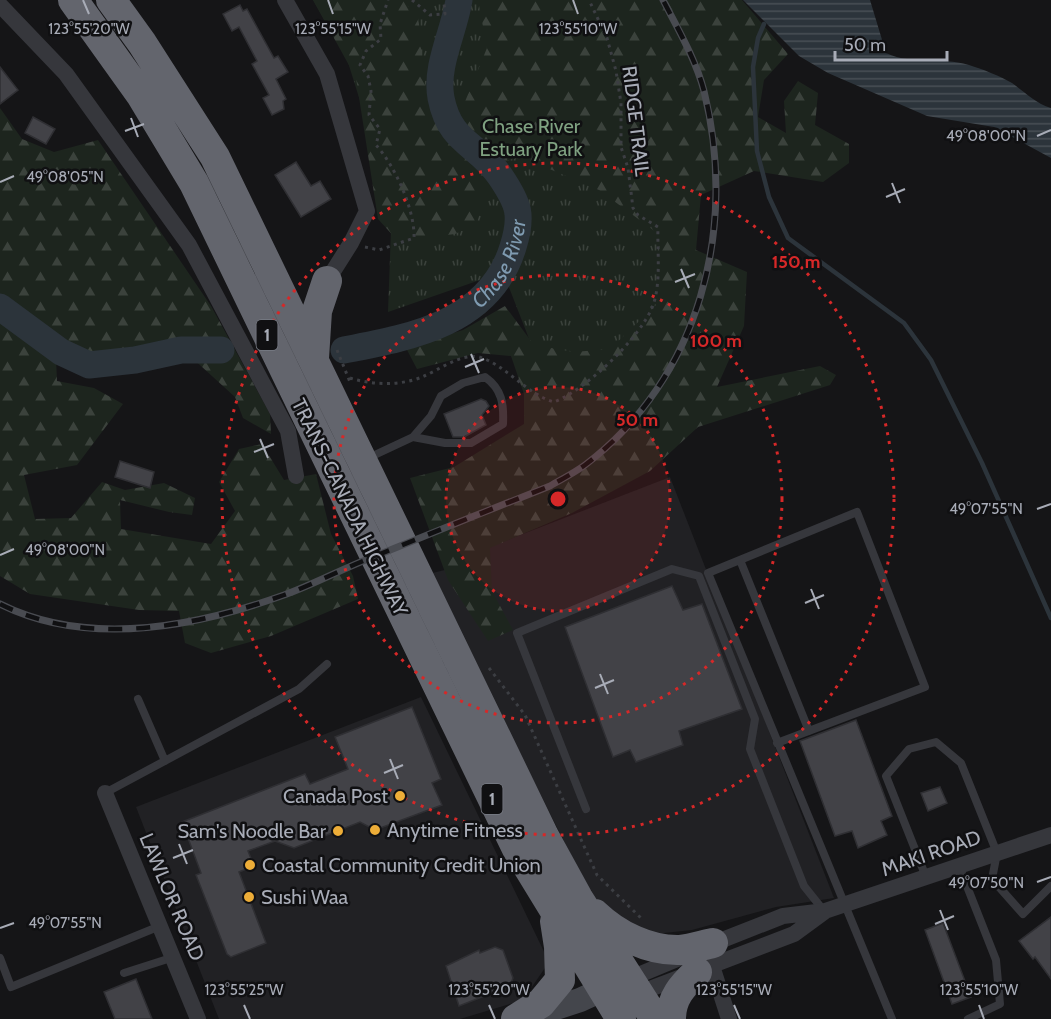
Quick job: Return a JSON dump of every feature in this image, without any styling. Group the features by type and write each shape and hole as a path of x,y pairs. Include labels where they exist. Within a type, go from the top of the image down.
{"highway":[{"name":"TRANS-CANADA HIGHWAY","path":"73,0 141,95 194,183 517,849 634,986 655,1019"},
{"name":"TRANS-CANADA HIGHWAY","path":"111,0 142,43 215,157 505,760 566,905 611,1004"},
{"path":"314,360 317,311 327,280"},
{"path":"518,1019 541,1003 560,980 559,947 566,905 644,944 680,950 707,960 679,989 671,1010 671,1019"}],"street":[{"path":"285,0 327,74 367,211 351,243 327,280"},
{"path":"0,4 66,74 189,245 288,431 296,476"},
{"name":"LAWLOR ROAD","path":"105,793 198,1019"},
{"name":"MAKI ROAD","path":"634,986 707,960 783,916 825,911 1051,835"},
{"path":"707,960 729,1019"},
{"name":"MAKI ROAD","path":"634,986 707,960"},
{"path":"561,1019 585,1009 611,1004 634,986"},
{"path":"518,1019 580,1000 611,1004"}],"lane":[{"path":"363,461 413,437 431,416 441,396 463,383 485,377 496,385 504,405 503,424 471,443 445,443 413,437"},
{"path":"777,743 925,687 857,512 708,573 777,743 843,905 892,1019"},
{"path":"740,560 808,731"},
{"path":"586,809 517,633 672,569 699,576 755,718 750,749 804,886 825,911"},
{"path":"105,793 299,689 327,664"},
{"path":"138,699 165,761"},
{"path":"926,877 886,776 909,749 936,742 961,763 997,853 992,879 1023,914 1051,886"},
{"path":"959,866 996,960 999,1004 968,1019"},
{"path":"0,958 11,987 161,926"},
{"path":"124,973 174,957"}],"path":[{"path":"351,243 379,250 414,238 414,224 405,193 385,156 376,145 380,131 369,115 370,84 360,65 362,58 381,39 380,24 388,0"},
{"path":"412,0 430,15 445,14 444,3"},
{"name":"RIDGE TRAIL","path":"350,386 350,378 363,382 395,383 420,378 464,358 478,357 538,396 554,402 567,397 605,368 651,311 656,291 658,227 635,212 629,189 628,168 621,147 621,104 616,70 607,38 589,0"},
{"path":"483,661 525,715 597,875 643,918 644,944"}],"shaded area":[{"path":"743,0 870,0 886,53 907,59 958,62 974,67 1007,80 1035,100 1051,108 1051,158 994,127 927,116 828,73 799,56"},
{"path":"670,477 834,898 776,907 692,930 646,935 593,898 428,574 470,564 479,551"},
{"path":"421,697 549,962 523,1000 460,1019 219,1019 136,807"}],"green space":[{"name":"Chase River Estuary Park","path":"313,0 604,0 639,45 668,294 565,431 503,272 388,312 392,203 347,59"},
{"path":"313,0 403,0 418,17 428,114 464,104 487,48 478,0 742,0 788,54 764,80 758,117 786,133 784,101 798,81 818,93 815,125 849,144 849,163 823,182 754,171 701,195 696,250 747,272 744,326 717,387 820,366 836,375 830,385 698,427 650,471 572,513 490,548 492,591 513,630 488,641 448,580 410,478 454,467 524,424 524,394 511,356 478,353 417,369 406,348 463,330 505,306 534,345 574,352 610,349 656,305 660,235 599,190 519,156 486,170 476,224 455,234 398,241 378,219 356,78"},
{"path":"0,108 22,139 54,152 98,140 211,306 270,414 271,434 243,418 235,397 190,356 100,364 56,359 57,381 94,388 123,404 77,465 24,475 35,519 71,518 102,482 125,490 164,483 195,498 192,515 120,500 121,529 211,544 235,511 219,482 239,449 262,444 284,480 316,474 331,534 353,576 358,599 271,636 211,653 185,643 179,611 139,610 30,594 0,576"}],"building":[{"path":"240,5 243,11 247,9 274,58 278,56 288,72 276,79 286,99 283,101 284,109 272,115 263,98 269,95 252,64 257,61 239,27 232,31 223,14"},
{"path":"0,67 18,90 0,104"},
{"path":"33,117 55,129 46,144 25,133"},
{"path":"296,162 311,186 320,181 331,199 301,217 275,175"},
{"path":"481,399 489,406 482,415 486,425 464,437 453,437 444,414"},
{"path":"120,461 154,472 150,488 115,477"},
{"path":"672,586 683,610 702,604 742,709 679,731 683,745 636,762 630,750 613,757 565,627"},
{"path":"412,707 441,779 432,783 442,805 375,830 360,822 294,848 275,841 248,851 252,861 249,868 239,872 266,943 231,957 227,954 196,875 201,873 182,822 305,774 310,784 348,769 335,737"},
{"path":"856,720 892,816 881,821 887,835 858,848 852,831 835,836 800,741"},
{"path":"940,787 947,803 928,811 921,793"},
{"path":"1051,917 1051,979 1035,957 1033,959 1019,941"},
{"path":"943,923 971,997 952,1004 925,930"},
{"path":"495,947 503,950 513,978 510,986 459,1006 446,966 479,950 480,953"},
{"path":"136,979 152,1019 115,1019 104,992"}],"waterway":[{"name":"Chase River","path":"344,350 421,332 467,310 486,293 502,273 513,247 518,226 515,202 492,165 451,125 441,98 443,61 459,0"},
{"path":"764,24 758,38 753,67 757,151 769,197 788,238 904,323 931,360 982,463 1051,618"},
{"name":"Chase River","path":"0,307 61,352 89,365 135,360 181,350 221,350"}],"railway":[{"path":"0,604 34,618 69,626 105,629 178,624 250,606 294,591 550,486 585,465 625,430 657,389 682,345 700,297 712,247 716,195 713,143 704,91 691,56 663,0"}],"place":[{"name":"Canada Post","path":"400,796"},
{"name":"Anytime Fitness","path":"375,830"},
{"name":"Sam's Noodle Bar","path":"338,831"},
{"name":"Coastal Community Credit Union","path":"250,865"},
{"name":"Sushi Waa","path":"249,897"}]}
